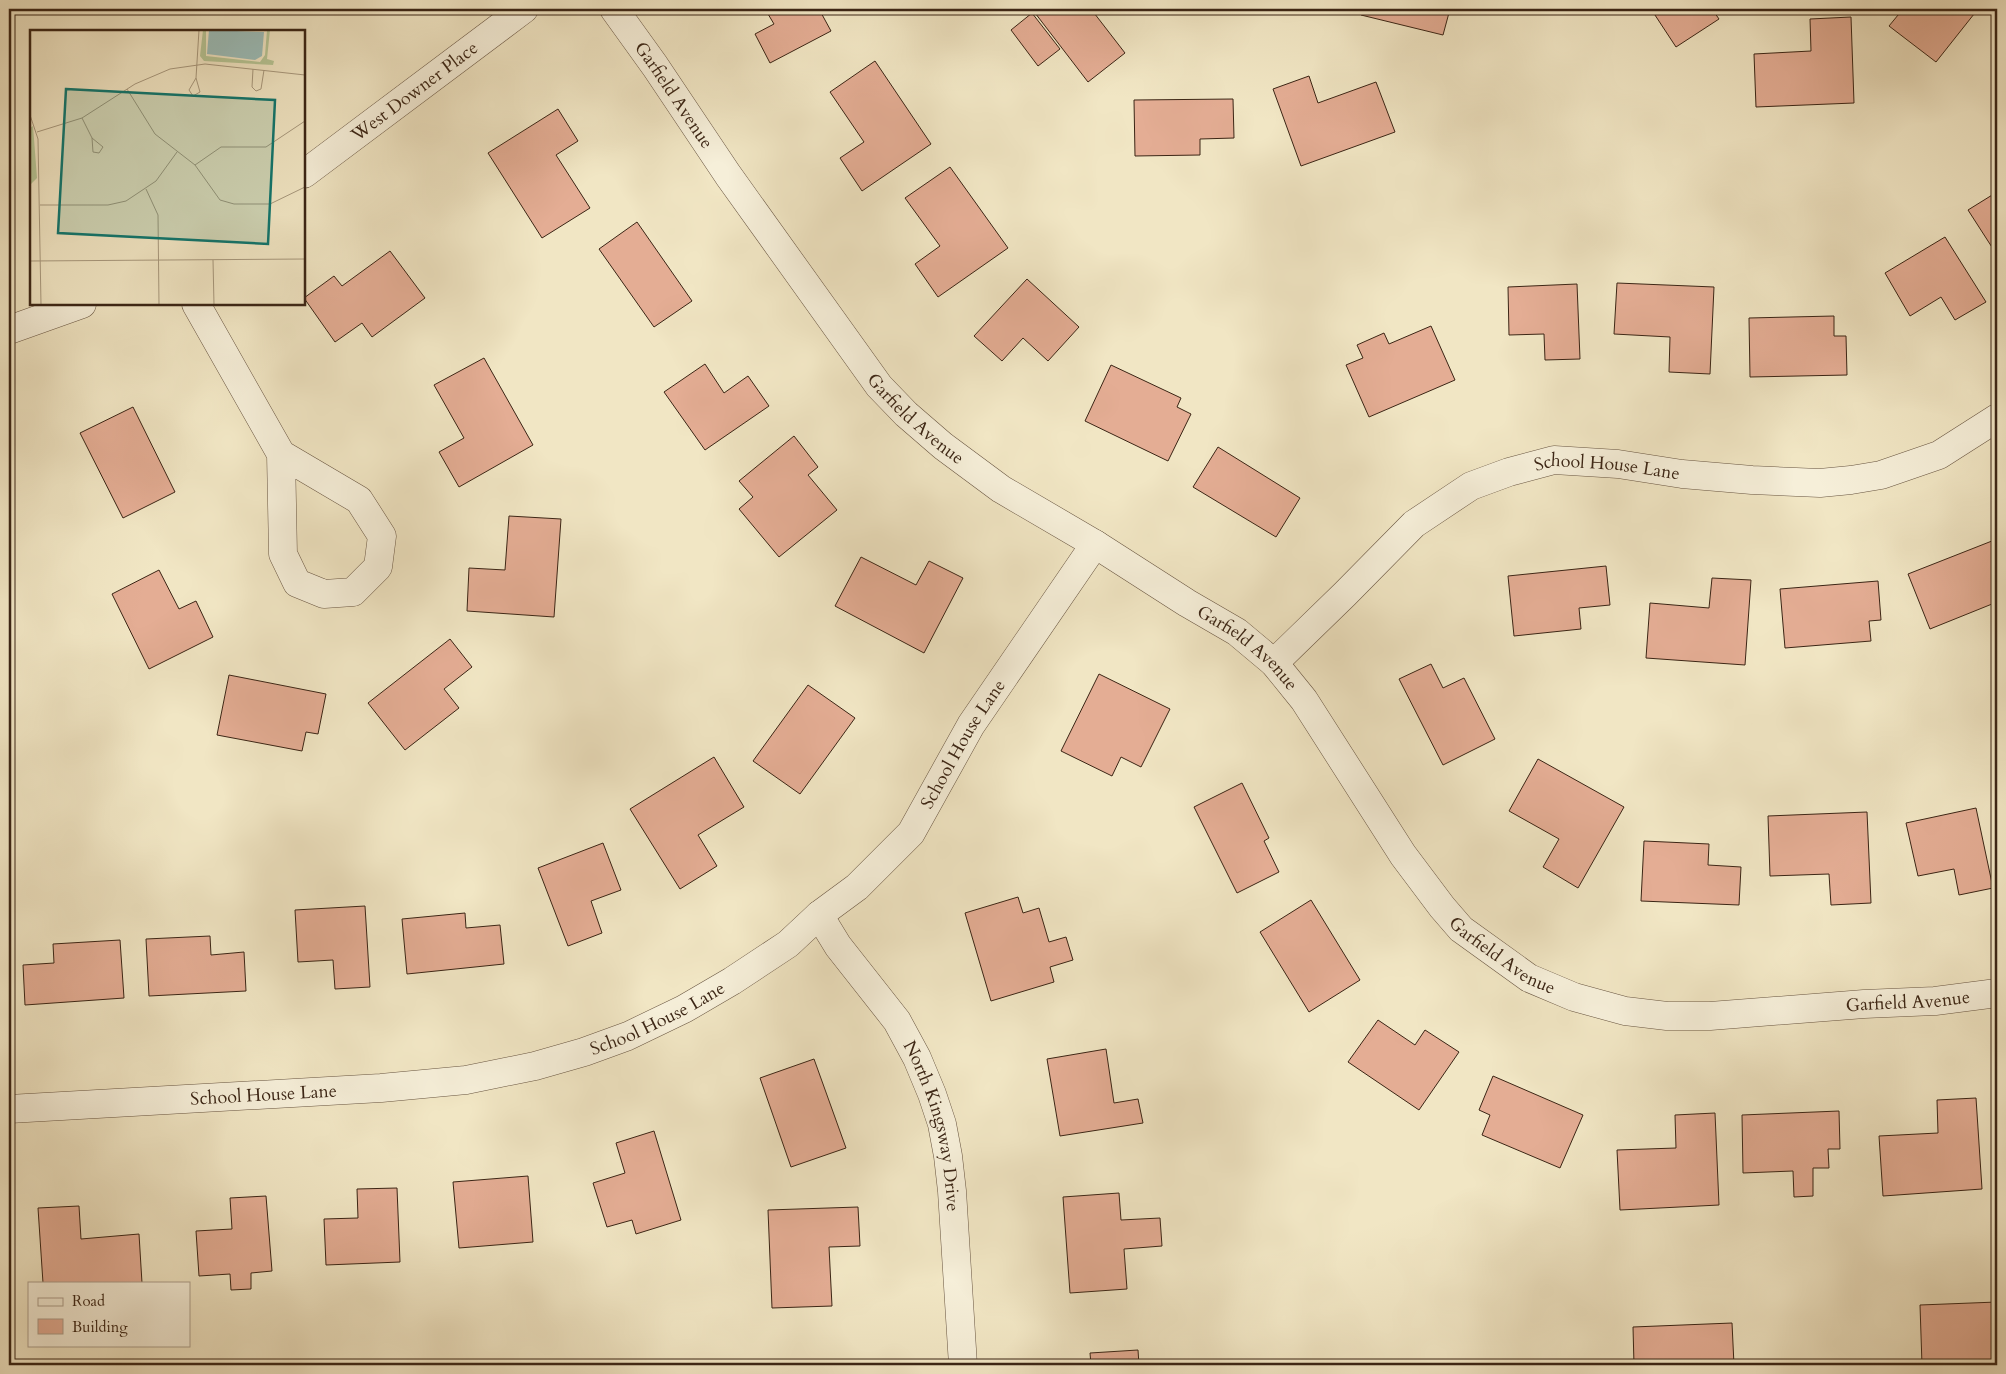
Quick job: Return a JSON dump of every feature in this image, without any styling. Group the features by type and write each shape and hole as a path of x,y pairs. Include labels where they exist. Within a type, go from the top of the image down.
{"street":[{"name":"West Downer Place","path":"305,173 524,9"},
{"name":"Garfield Avenue","path":"614,9 655,66 728,175 879,386 906,414 942,446 994,484 1237,632 1274,663 1304,700 1403,855 1442,907 1461,929 1529,978 1574,997 1625,1011 1666,1016 1710,1016 1934,1000 1997,993"},
{"path":"9,330 79,305"},
{"path":"197,305 281,454 284,554 297,583 324,594 353,592 378,567 382,536 359,500 281,454"},
{"name":"School House Lane","path":"1274,663 1414,524 1471,486 1509,472 1554,460 1618,464 1682,474 1752,480 1820,483 1851,480 1881,475 1939,455 1997,418"},
{"name":"School House Lane","path":"9,1109 381,1088 466,1080 535,1066 584,1052 628,1036 684,1009 732,981 788,944 819,915 858,887 911,833 971,725 1095,544"},
{"name":"North Kingsway Drive","path":"819,915 838,946 897,1021 917,1058 942,1124 952,1191 963,1365"}],"building":[{"path":"765,9 819,9 831,31 770,63 755,34 774,24"},
{"path":"1032,9 1091,9 1125,53 1088,82"},
{"path":"1363,9 1450,9 1443,35 1361,15"},
{"path":"1651,9 1712,9 1719,19 1676,47"},
{"path":"1903,9 1978,9 1936,62 1889,26"},
{"path":"1032,13 1060,49 1038,66 1011,30"},
{"path":"1851,17 1854,103 1756,107 1754,54 1811,51 1810,19"},
{"path":"875,61 931,144 862,191 840,158 864,142 830,92"},
{"path":"1309,76 1318,103 1376,82 1395,132 1301,166 1273,89"},
{"path":"1233,99 1234,138 1200,139 1200,155 1135,156 1134,100"},
{"path":"558,109 578,141 556,155 590,208 542,238 488,153"},
{"path":"950,167 1008,248 938,297 915,264 940,246 905,198"},
{"path":"1997,192 1997,255 1968,210"},
{"path":"637,222 692,301 654,327 599,249"},
{"path":"1945,237 1986,302 1955,320 1941,297 1910,316 1885,273"},
{"path":"390,251 425,298 372,337 362,323 335,342 305,297 334,276 342,286"},
{"path":"1027,279 1079,327 1048,361 1023,338 1002,361 974,336"},
{"path":"1617,283 1714,287 1710,374 1669,372 1670,337 1614,334"},
{"path":"1577,284 1580,359 1545,360 1544,334 1509,335 1508,287"},
{"path":"1834,316 1834,336 1846,336 1847,375 1750,377 1749,318"},
{"path":"1431,326 1455,380 1369,417 1346,365 1363,358 1357,345 1384,333 1389,344"},
{"path":"484,358 533,445 459,487 439,452 464,438 434,385"},
{"path":"705,364 724,393 748,376 769,406 705,450 664,392"},
{"path":"1111,365 1181,398 1177,407 1191,414 1168,461 1085,421"},
{"path":"133,407 175,492 123,518 80,433"},
{"path":"794,436 818,467 808,475 837,510 779,557 739,509 753,497 739,481"},
{"path":"1218,447 1300,498 1276,537 1193,487"},
{"path":"509,516 561,519 554,617 467,611 469,568 505,570"},
{"path":"1997,539 1997,602 1930,629 1908,574"},
{"path":"861,557 916,585 929,561 963,578 924,653 835,606"},
{"path":"1606,566 1610,605 1579,608 1581,629 1514,636 1508,576"},
{"path":"159,570 179,609 196,601 213,637 149,669 112,594"},
{"path":"1712,578 1751,580 1745,665 1646,658 1650,603 1709,608"},
{"path":"1878,581 1881,620 1869,621 1871,641 1785,648 1780,589"},
{"path":"450,639 472,667 444,689 459,708 405,750 368,703"},
{"path":"1431,664 1443,688 1464,678 1495,739 1443,765 1399,679"},
{"path":"1099,674 1170,709 1141,767 1121,757 1112,776 1061,751"},
{"path":"229,675 326,694 318,734 306,732 302,751 217,735"},
{"path":"808,685 855,718 800,794 753,761"},
{"path":"714,757 744,807 698,835 717,866 680,889 630,809"},
{"path":"1538,759 1624,807 1578,888 1543,867 1559,839 1509,811"},
{"path":"1242,783 1269,838 1264,841 1279,872 1237,893 1194,807"},
{"path":"1976,808 1993,888 1959,895 1954,869 1918,876 1906,823"},
{"path":"1867,812 1871,903 1831,905 1829,874 1770,876 1768,816"},
{"path":"1644,841 1709,844 1708,865 1741,867 1739,905 1641,901"},
{"path":"603,843 621,890 591,901 602,933 568,946 538,868"},
{"path":"1018,897 1023,913 1039,908 1049,942 1066,937 1073,960 1050,967 1054,982 991,1001 965,913"},
{"path":"1311,900 1360,980 1309,1012 1260,932"},
{"path":"365,906 370,987 335,989 333,960 298,962 295,910"},
{"path":"465,913 466,928 500,925 504,964 407,974 402,919"},
{"path":"210,936 211,955 244,952 246,991 149,996 146,939"},
{"path":"120,940 124,998 25,1005 23,965 54,963 53,944"},
{"path":"1378,1020 1415,1045 1425,1030 1459,1052 1419,1110 1348,1062"},
{"path":"1106,1049 1114,1103 1138,1099 1143,1123 1060,1136 1047,1059"},
{"path":"814,1059 846,1148 791,1167 760,1078"},
{"path":"1493,1076 1583,1115 1560,1168 1482,1135 1490,1115 1479,1110"},
{"path":"1976,1098 1982,1189 1883,1196 1879,1136 1938,1133 1937,1100"},
{"path":"1839,1111 1840,1149 1828,1149 1829,1168 1813,1168 1813,1196 1794,1197 1793,1171 1743,1173 1742,1115"},
{"path":"1715,1113 1719,1205 1620,1210 1617,1150 1676,1148 1675,1115"},
{"path":"654,1131 681,1220 636,1234 632,1220 607,1227 593,1183 625,1173 616,1143"},
{"path":"528,1176 533,1242 459,1248 453,1182"},
{"path":"397,1188 400,1262 326,1265 324,1219 358,1218 357,1189"},
{"path":"1119,1193 1121,1220 1160,1218 1162,1246 1124,1249 1127,1289 1070,1293 1063,1197"},
{"path":"266,1196 272,1271 251,1273 251,1289 231,1290 230,1274 199,1276 196,1231 232,1229 230,1198"},
{"path":"79,1206 81,1239 139,1234 142,1282 43,1282 38,1208"},
{"path":"858,1207 860,1246 829,1247 832,1306 772,1308 768,1210"},
{"path":"1997,1302 1997,1365 1922,1365 1920,1305"},
{"path":"1732,1323 1734,1365 1634,1365 1633,1327"},
{"path":"1138,1350 1139,1365 1091,1365 1090,1353"},
{"path":"1609,1360 1609,1365 1529,1365"},
{"path":"1898,1360 1898,1365 1783,1365"},
{"path":"1402,1361 1402,1365 1364,1365 1364,1362"},
{"path":"869,1363 869,1365 814,1365"}]}
